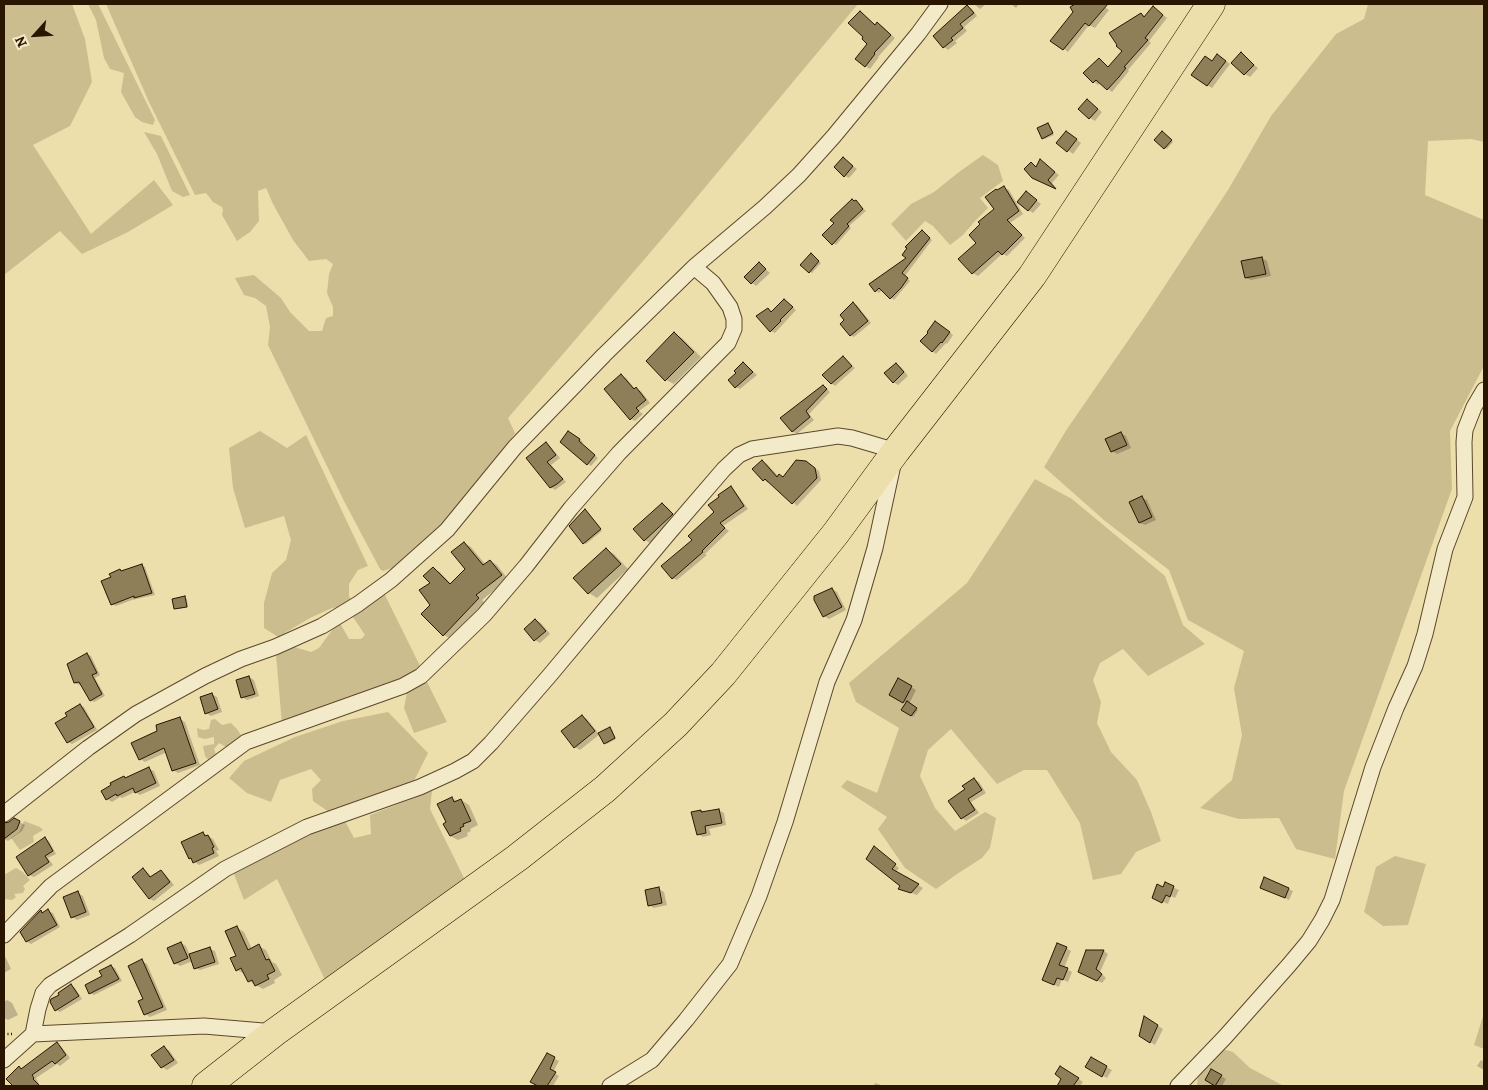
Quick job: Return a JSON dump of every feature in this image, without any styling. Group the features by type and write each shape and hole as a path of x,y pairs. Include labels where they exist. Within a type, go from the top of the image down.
{"highway":[{"path":"215,1083 275,1032 517,858 605,789 670,730 723,674 836,532 896,450 1032,276 1211,4"}],"street":[{"path":"4,814 88,748 136,714 205,676 322,626 358,604 391,580 447,530 522,440 604,355 694,267 765,208 798,175 840,129 918,34 940,4"},
{"path":"4,935 51,886 246,742 403,686 421,676 484,615 526,566 571,508 619,453 728,343 734,329 734,319 730,307 713,283 694,267"},
{"path":"1178,1086 1225,1037 1309,941 1332,900 1373,766 1415,666 1425,634 1445,549 1465,497 1465,430 1484,390"},
{"path":"4,1060 33,1034 43,993 50,985 130,935 226,868 307,827 420,787 473,761 544,682 724,469 739,456 752,449 838,436 896,450 875,548 854,620 827,682 785,822 759,896 730,964 652,1060 610,1086"},
{"path":"33,1034 204,1026 275,1032"}],"shaded area":[{"path":"4,4 72,4 85,39 92,82 70,126 33,145 91,234 154,180 173,205 128,232 82,254 60,231 4,275"},
{"path":"88,4 98,4 155,120 153,125 142,122 135,117 121,92 124,73 110,69 104,58 96,20"},
{"path":"106,4 858,4 667,233 508,418 515,433 465,504 401,565 383,571 380,569 344,501 268,345 270,327 266,306 255,298 244,295 235,278 254,275 281,298 290,312 309,331 322,331 326,318 333,316 333,307 327,293 329,274 333,264 326,259 309,261 293,240 266,188 258,191 259,221 250,232 237,241 222,215 222,207 213,202 206,193 195,195 149,102"},
{"path":"1368,4 1484,4 1484,142 1471,139 1428,141 1425,195 1484,220 1484,366 1450,431 1452,489 1344,791 1335,859 1296,849 1279,818 1239,819 1200,808 1232,780 1242,735 1234,688 1244,651 1188,620 1169,570 1105,521 1044,467 1067,429 1145,316 1228,190 1271,116 1336,34 1364,19"},
{"path":"144,132 161,136 190,195 183,197 172,191 157,154"},
{"path":"983,155 998,165 1003,181 980,198 988,208 963,235 950,245 933,226 925,221 906,241 891,224 911,204 934,192"},
{"path":"260,431 287,448 306,435 368,566 358,570 349,584 349,596 352,603 346,607 332,608 310,618 278,637 264,628 264,603 272,573 286,560 291,540 284,516 245,528 233,488 229,448"},
{"path":"1035,479 1072,499 1165,576 1183,625 1205,644 1148,676 1123,649 1100,663 1093,680 1101,702 1097,723 1111,752 1137,780 1161,841 1136,852 1121,874 1093,880 1080,823 1047,770 1024,770 997,784 951,729 928,750 920,776 935,808 955,831 985,812 996,818 990,848 982,858 936,889 905,868 878,829 887,817 841,787 847,780 877,793 899,728 856,702 849,683 967,583"},
{"path":"384,593 421,668 396,686 282,724 276,655 291,646 311,652 319,648 335,626 340,623 349,639 361,639 365,635 353,617 365,605"},
{"path":"425,678 447,722 414,733 404,708 408,687"},
{"path":"388,712 428,753 414,781 372,798 329,812 313,801 312,789 321,780 311,769 280,780 271,802 247,793 229,778 244,761 295,737 343,721"},
{"path":"215,719 222,725 231,723 244,740 231,750 219,743 214,749 217,758 211,763 205,756 203,746 214,744 214,737 205,739 198,737 197,728 209,729 211,720"},
{"path":"432,791 430,809 468,886 326,982 277,879 244,900 234,874 295,839 345,821 354,838 371,834 370,815"},
{"path":"24,821 43,830 33,836 34,842 20,850 11,838 19,832"},
{"path":"1395,856 1426,864 1408,925 1383,926 1364,912 1376,867"},
{"path":"16,868 23,872 30,880 23,886 25,889 23,893 14,894 16,897 12,900 6,899 4,901 4,875"},
{"path":"1484,1013 1484,1049 1474,1045"},
{"path":"1219,1048 1233,1052 1250,1068 1284,1086 1197,1086 1198,1072"}],"building":[{"path":"1075,4 1108,4 1089,26 1085,23 1063,50 1050,41 1073,12 1070,7"},
{"path":"967,5 974,13 960,24 963,28 943,48 933,36"},
{"path":"1153,6 1163,15 1145,38 1148,40 1107,90 1096,80 1093,83 1083,73 1099,58 1108,67 1122,51 1116,46 1109,33 1141,13 1144,17"},
{"path":"860,11 875,25 877,22 891,35 874,53 865,67 855,59 867,44 862,39 863,37 848,23"},
{"path":"1241,52 1254,65 1244,75 1231,63"},
{"path":"1217,54 1226,61 1207,86 1191,75 1205,56 1212,61"},
{"path":"1087,99 1098,109 1089,119 1078,109"},
{"path":"1048,123 1053,133 1042,139 1037,128"},
{"path":"1066,131 1077,139 1067,152 1056,143"},
{"path":"1162,131 1172,140 1164,149 1154,140"},
{"path":"843,157 853,166 844,177 834,167"},
{"path":"1040,159 1055,172 1048,180 1056,189 1032,178 1024,169 1031,162 1036,167"},
{"path":"1004,186 1019,211 1007,220 1022,235 1002,255 998,251 972,274 958,259 976,243 969,235 980,224 978,222 994,209 985,197"},
{"path":"1026,191 1037,200 1028,211 1017,202"},
{"path":"852,199 856,200 863,209 847,224 849,226 832,245 822,235 834,223 830,220"},
{"path":"922,230 930,238 902,273 908,278 901,288 890,299 879,288 875,292 869,284 906,258 902,255 907,248 905,247"},
{"path":"811,253 819,261 809,273 800,265"},
{"path":"1262,257 1266,274 1245,278 1241,261"},
{"path":"759,262 766,269 751,284 744,277"},
{"path":"784,299 793,307 770,332 756,316 768,308 771,312"},
{"path":"853,302 868,321 850,336 840,324 844,320 840,315"},
{"path":"935,321 950,332 932,352 920,341 928,333"},
{"path":"674,332 694,352 665,381 646,361"},
{"path":"843,356 852,366 831,384 822,375"},
{"path":"743,362 753,372 735,388 728,380 736,373 734,371"},
{"path":"896,363 904,372 893,383 884,373"},
{"path":"621,374 634,389 636,387 646,400 636,408 639,411 630,420 604,389"},
{"path":"823,385 827,389 806,411 810,417 792,432 780,418"},
{"path":"568,431 580,439 579,441 595,455 587,465 560,442"},
{"path":"1121,432 1127,445 1111,452 1105,439"},
{"path":"546,442 556,455 547,462 563,479 550,488 526,458"},
{"path":"762,460 777,477 779,474 783,477 796,460 806,461 815,468 817,478 792,504 765,479 763,481 752,469"},
{"path":"731,486 744,506 720,523 725,528 703,552 672,579 661,566 692,540 688,536 714,512 708,505"},
{"path":"1142,496 1152,517 1139,523 1129,502"},
{"path":"662,503 673,514 644,541 633,529"},
{"path":"585,509 601,529 583,544 569,526"},
{"path":"464,542 483,565 490,560 502,575 476,595 479,598 443,636 421,614 430,605 419,590 430,583 423,576 433,567 450,584 465,569 451,552"},
{"path":"606,548 621,564 588,594 573,578"},
{"path":"142,564 152,593 134,598 134,596 111,605 101,581 111,577 109,574 120,569 121,571"},
{"path":"832,588 842,607 823,617 814,600 814,596"},
{"path":"185,596 187,607 174,609 172,599"},
{"path":"535,619 546,631 534,641 524,629"},
{"path":"87,653 97,673 92,675 102,694 90,701 79,682 74,683 67,664"},
{"path":"249,676 255,694 241,698 236,680"},
{"path":"898,678 912,686 903,703 889,695"},
{"path":"212,693 218,709 205,714 200,697"},
{"path":"907,701 917,708 911,716 901,710"},
{"path":"80,704 94,727 67,743 55,723 67,716 65,713"},
{"path":"582,715 595,731 574,748 561,731"},
{"path":"180,717 196,763 172,771 164,748 139,760 131,743 157,731 156,725"},
{"path":"610,727 615,738 604,744 598,733"},
{"path":"149,767 156,783 135,793 133,788 106,800 101,791 111,785 110,783"},
{"path":"974,778 982,790 968,799 975,810 961,819 948,801 965,789 962,786"},
{"path":"452,797 454,802 461,799 471,821 463,824 464,826 460,828 461,831 450,836 443,824 446,822 437,804"},
{"path":"719,809 722,823 705,826 706,833 697,835 691,812"},
{"path":"14,818 20,821 17,829 4,839 4,823"},
{"path":"203,832 205,836 208,835 214,847 212,848 214,853 193,863 181,842"},
{"path":"45,837 53,851 45,856 49,862 28,876 16,857"},
{"path":"874,846 896,864 892,869 919,884 911,893 898,889 900,886 866,859"},
{"path":"143,868 150,877 161,870 170,882 149,899 132,877"},
{"path":"1264,877 1289,888 1285,898 1260,888"},
{"path":"1165,882 1174,886 1170,897 1166,895 1162,903 1152,898 1157,884 1163,887"},
{"path":"659,887 662,903 648,906 645,890"},
{"path":"78,891 86,912 71,918 63,897"},
{"path":"48,909 57,925 26,942 20,932 41,910 42,913"},
{"path":"237,926 248,950 259,944 266,960 269,959 275,971 267,975 269,979 255,986 252,980 248,982 241,968 236,971 230,958 236,956 225,931"},
{"path":"181,942 188,958 174,964 167,948"},
{"path":"1057,943 1067,947 1059,965 1068,968 1063,980 1057,978 1054,985 1042,980"},
{"path":"210,947 215,962 194,969 189,954"},
{"path":"1086,950 1104,950 1096,969 1102,974 1097,981 1078,972"},
{"path":"142,959 163,1007 144,1015 138,1001 143,999 128,966"},
{"path":"111,965 119,979 89,994 85,985 102,976 99,971"},
{"path":"71,984 79,996 55,1011 50,1002 51,999 59,995 58,993"},
{"path":"1144,1016 1158,1025 1150,1043 1139,1036"},
{"path":"57,1042 66,1055 55,1064 52,1061 32,1075 33,1079 40,1086 13,1086 6,1079 19,1066 21,1069"},
{"path":"164,1046 174,1060 161,1068 151,1055"},
{"path":"547,1053 555,1057 550,1069 556,1072 547,1086 538,1086 530,1082"},
{"path":"1091,1057 1107,1066 1102,1077 1085,1067"},
{"path":"1060,1066 1079,1078 1073,1086 1057,1086 1061,1079 1055,1074"},
{"path":"1211,1069 1222,1075 1215,1086 1205,1080"}]}
